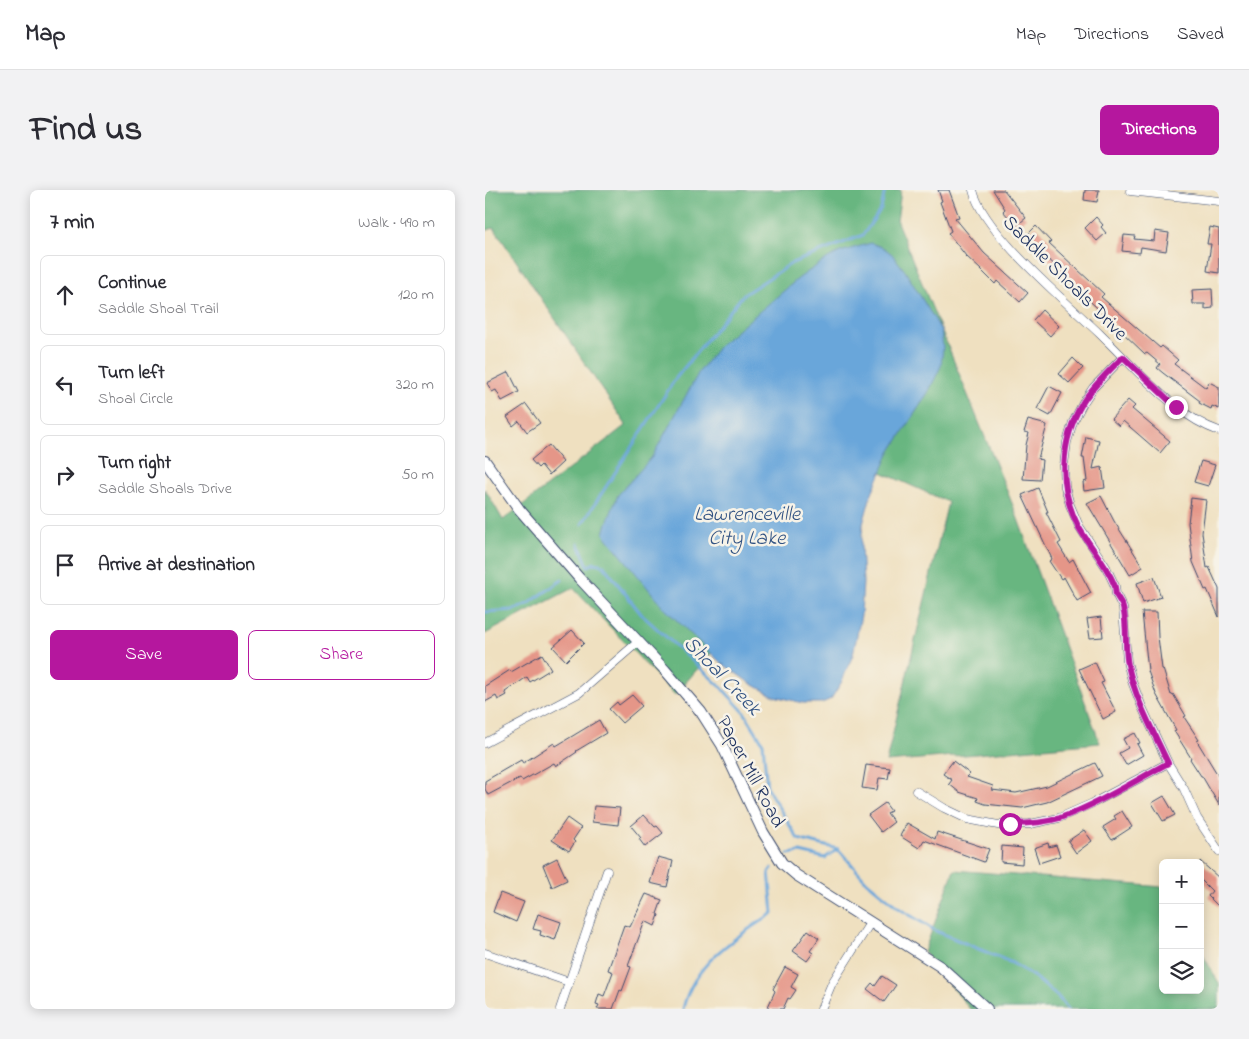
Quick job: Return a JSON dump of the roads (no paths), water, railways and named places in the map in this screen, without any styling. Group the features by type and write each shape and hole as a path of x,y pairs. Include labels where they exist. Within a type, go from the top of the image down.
{"street":[{"name":"Saddle Shoals Drive","path":"973,190 975,198 990,223 1017,255 1176,407 1219,431"},
{"path":"1130,191 1219,202"},
{"path":"1123,357 1093,388 1073,422 1067,442 1064,465 1065,487 1079,526 1106,567 1123,608 1127,662 1133,684 1168,763 1184,788 1197,818 1219,851"},
{"name":"Paper Mill Road","path":"485,461 519,509 701,712 722,745 763,832 782,863 796,875 941,967 987,1009"},
{"path":"485,743 579,693 638,642"},
{"path":"916,791 967,819 998,824 1030,824 1059,818 1093,803 1168,763"},
{"path":"560,1009 607,871"},
{"path":"821,1009 832,983 870,923"},
{"path":"485,953 569,982"}],"water":[{"name":"Lawrenceville City Lake","path":"871,243 884,248 892,254 905,271 941,330 943,347 941,366 929,391 889,454 871,495 863,524 861,545 863,582 861,615 853,655 841,683 831,699 822,703 803,703 774,696 750,683 720,662 664,608 604,534 618,495 652,457 699,372 719,346 799,278 828,258 840,252"}],"waterway":[{"path":"582,524 676,378 743,295 792,263 863,235 881,209 885,190"},
{"name":"Shoal Creek","path":"579,544 588,566 595,563 603,565 642,615 721,687 744,712 763,743 767,788 798,839 838,849 867,882 900,909 936,931 1012,963 1036,978 1058,997 1068,1009"},
{"name":"Shoal Creek","path":"485,612 513,610 528,604 562,580"},
{"path":"788,854 800,852 825,858 838,849"},
{"path":"683,1009 688,993 706,965 731,942 773,913 769,872 772,868"}]}
